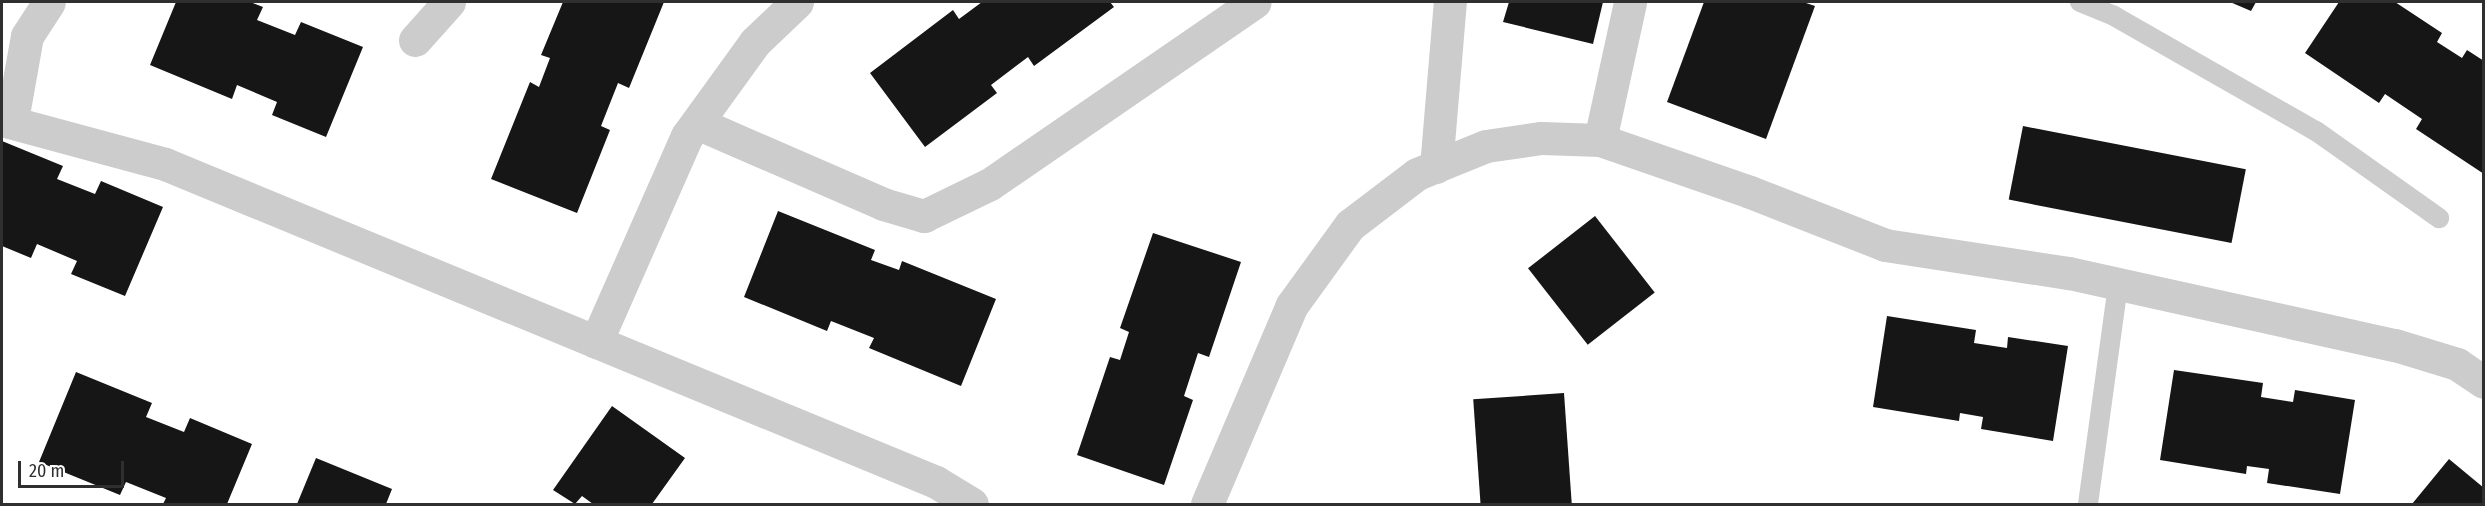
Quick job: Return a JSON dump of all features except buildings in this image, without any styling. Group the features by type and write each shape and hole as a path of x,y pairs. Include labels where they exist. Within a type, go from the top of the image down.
{"street":[{"path":"49,2 27,36 7,120 165,164 936,482 972,504"},
{"path":"415,40 449,2"},
{"path":"697,123 883,204 924,216 990,184 1255,2"},
{"path":"1436,166 1450,2"},
{"path":"1600,140 1630,2"},
{"path":"596,342 687,136 755,42 791,3"},
{"path":"1207,504 1292,305 1350,225 1417,174 1486,146 1541,138 1600,140 1750,192 1885,245 2069,273 2396,345 2457,364 2484,382"}],"lane":[{"path":"2080,2 2114,16 2316,131 2439,218"},
{"path":"2088,504 2118,285"}]}
